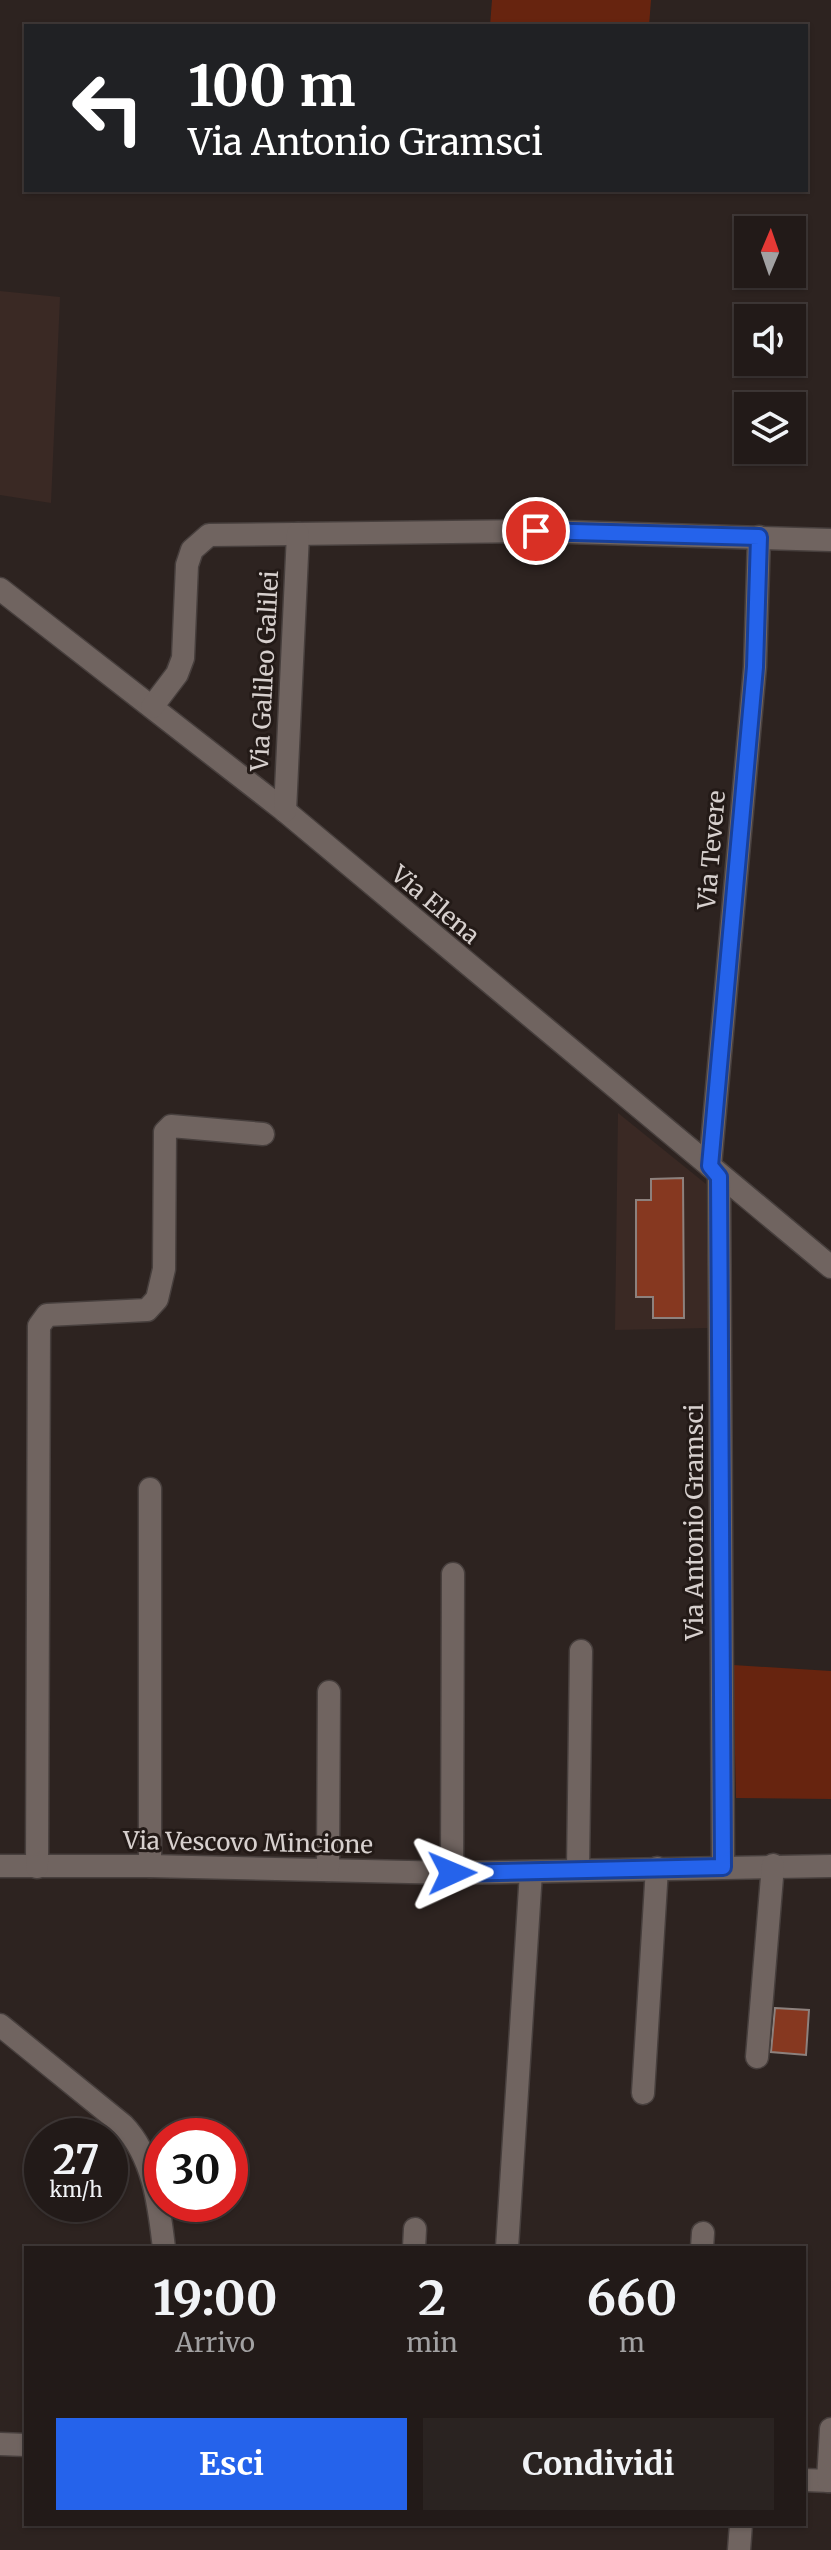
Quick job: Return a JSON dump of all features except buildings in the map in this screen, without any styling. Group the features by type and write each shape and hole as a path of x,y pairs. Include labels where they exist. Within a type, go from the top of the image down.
{"street":[{"path":"152,707 177,674 183,658 187,565 192,550 209,535 536,531 831,540"},
{"name":"Via Galileo Galilei","path":"285,811 298,534"},
{"name":"Via Tevere","path":"715,1171 755,667 759,537"},
{"name":"Via Elena","path":"0,589 285,811 831,1267"},
{"path":"37,1867 39,1326 47,1315 147,1310 157,1299 164,1269 165,1132 171,1126 263,1134"},
{"name":"Via Antonio Gramsci","path":"715,1171 723,1867"},
{"path":"150,1489 150,1866"},
{"path":"452,1873 453,1574"},
{"path":"578,1869 581,1651"},
{"path":"328,1870 329,1692"},
{"path":"757,2057 773,1865"},
{"name":"Via Vescovo Mincione","path":"0,1866 452,1873 831,1866"},
{"path":"643,2093 657,1868"},
{"path":"507,2246 531,1872"},
{"path":"0,2025 136,2138 151,2175 164,2246"},
{"path":"806,2480 830,2481 831,2429"},
{"path":"0,2444 24,2445"},
{"path":"739,2550 741,2526"}],"shaded area":[{"path":"492,0 651,0 649,24 490,24"},
{"path":"0,291 60,297 51,503 0,495"},
{"path":"618,1113 706,1184 708,1328 615,1330"},
{"path":"733,1665 831,1671 831,1799 736,1798"}],"route":[{"path":"452,1873 723,1867 719,1177 710,1166 755,667 759,537 536,531"}]}
